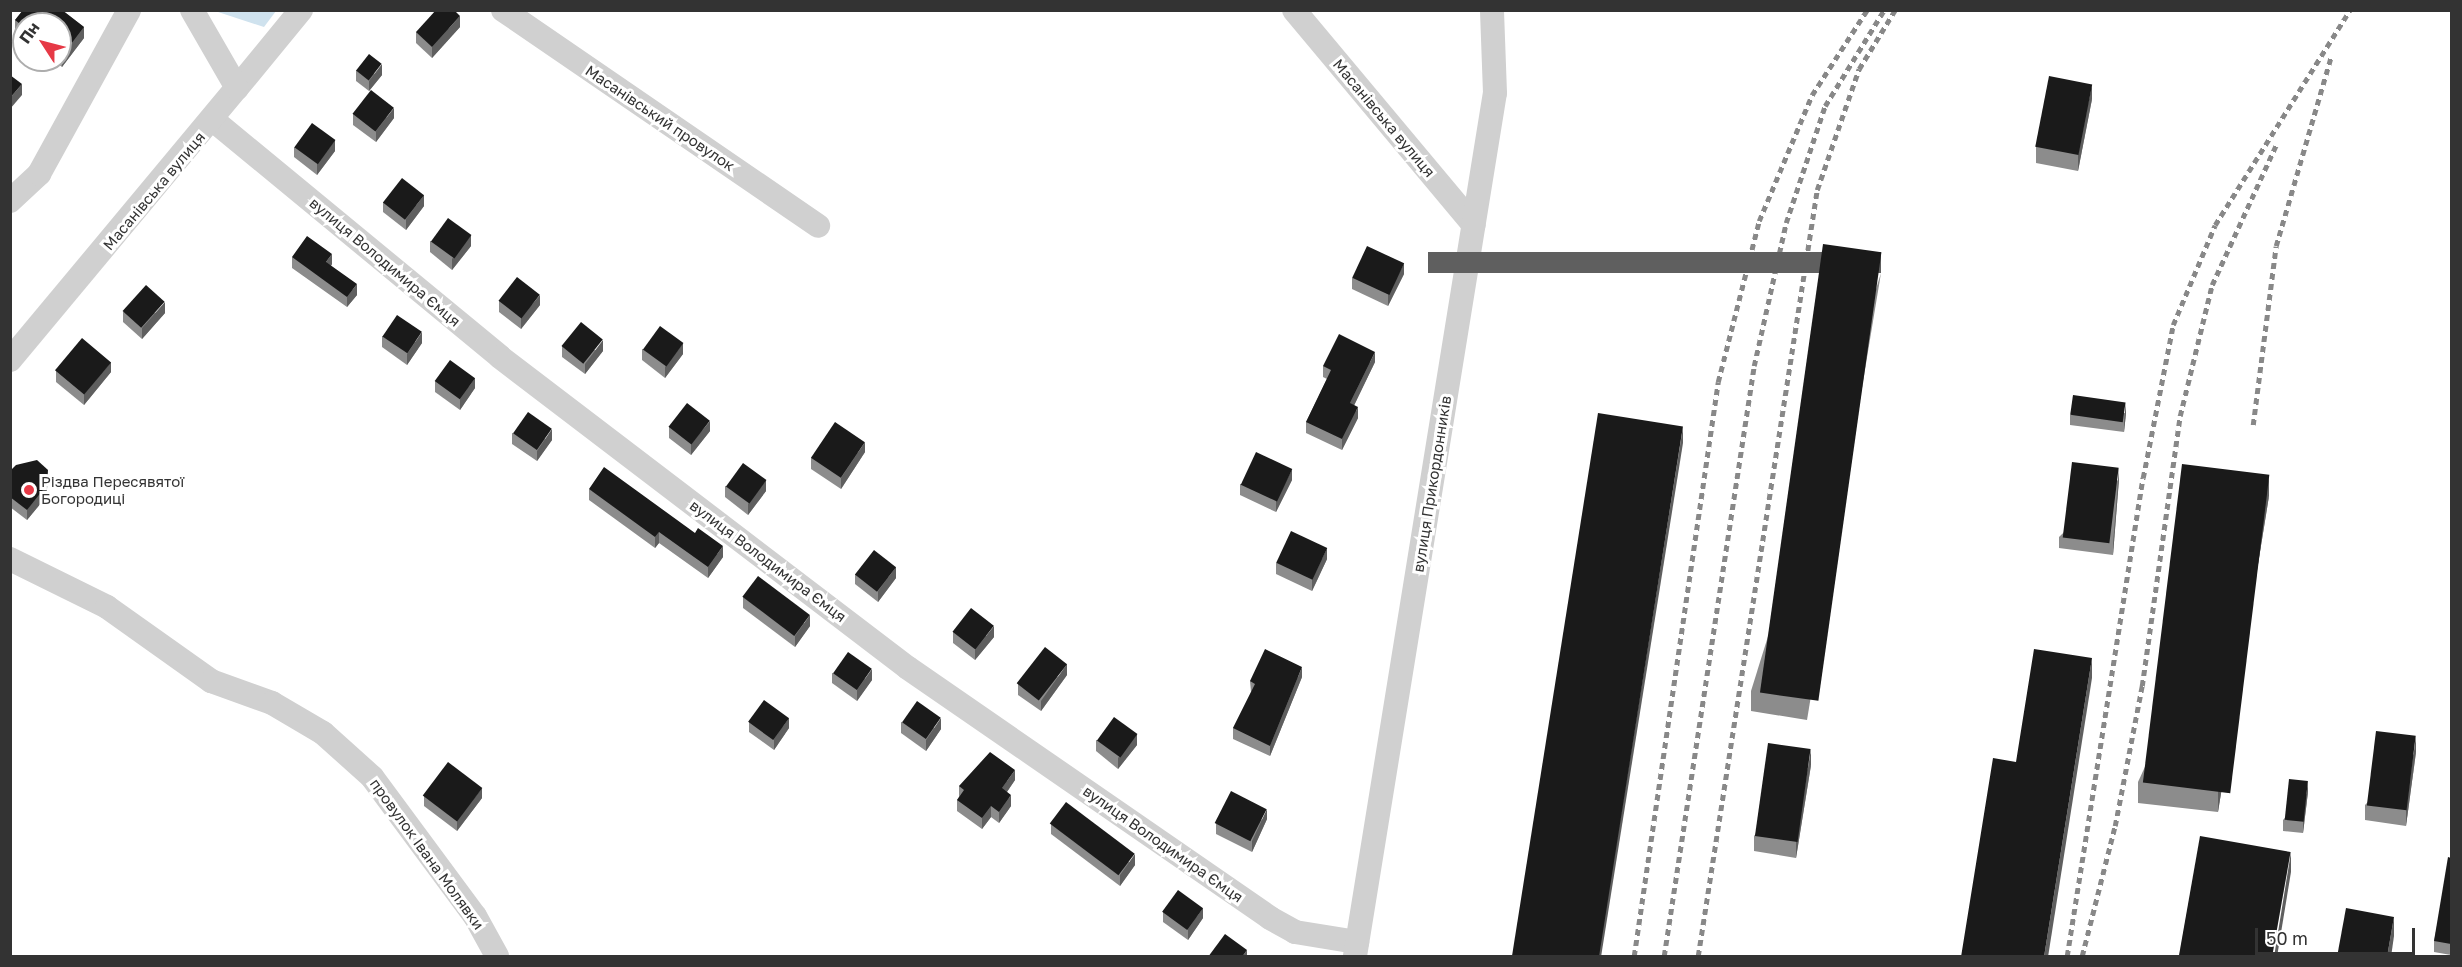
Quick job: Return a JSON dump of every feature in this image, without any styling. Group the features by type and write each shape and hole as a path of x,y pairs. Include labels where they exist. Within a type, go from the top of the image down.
{"street":[{"path":"10,201 39,174 129,10"},
{"path":"192,10 237,88"},
{"name":"Масанівська вулиця","path":"10,360 213,120 302,10"},
{"name":"Масанівський провулок","path":"503,10 818,226"},
{"name":"Масанівська вулиця","path":"1294,10 1474,225"},
{"name":"вулиця Прикордонників","path":"1356,949 1495,93 1492,10"},
{"name":"вулиця Володимира Ємця","path":"213,120 500,357 908,668 1269,918 1295,932 1356,949"},
{"name":"провулок Івана Молявки","path":"10,559 107,607 211,681 272,703 323,733 372,777 475,916 497,957"}],"water":[{"path":"215,11 276,11 264,27"}],"building":[{"path":"23,10 62,10 65,12 21,12"},
{"path":"436,10 454,10 460,16 432,47 416,32"},
{"path":"72,18 84,27 72,43"},
{"path":"369,54 382,64 369,80 356,71"},
{"path":"10,75 22,84 10,98"},
{"path":"2049,76 2092,84 2078,155 2035,147"},
{"path":"371,90 394,108 375,131 353,114"},
{"path":"312,123 335,140 318,164 294,147"},
{"path":"402,178 424,195 405,220 383,202"},
{"path":"448,218 471,235 454,259 431,241"},
{"path":"307,236 332,254 326,262 357,284 347,297 292,257"},
{"path":"1823,244 1881,252 1818,701 1760,693"},
{"path":"1367,246 1404,263 1389,295 1352,278"},
{"path":"517,277 540,295 521,318 499,301"},
{"path":"146,285 165,302 141,328 123,311"},
{"path":"397,315 422,332 407,353 382,337"},
{"path":"581,322 603,340 583,364 561,346"},
{"path":"660,326 683,343 666,367 643,349"},
{"path":"1339,334 1375,352 1350,403 1358,407 1342,439 1306,422 1331,370 1323,366"},
{"path":"82,338 111,362 84,395 55,370"},
{"path":"450,360 475,378 460,399 435,381"},
{"path":"2073,395 2125,402 2123,422 2070,415"},
{"path":"687,403 710,421 691,444 669,427"},
{"path":"528,412 552,429 537,450 513,433"},
{"path":"1598,413 1683,426 1599,956 1512,956"},
{"path":"835,422 865,442 841,478 811,458"},
{"path":"1256,452 1292,469 1277,502 1241,485"},
{"name":"Різдва Пересявятої Богородиці","path":"37,460 48,470 46,486 27,510 10,497 10,471 16,465"},
{"path":"2072,462 2119,468 2109,543 2063,537"},
{"path":"743,463 766,480 749,504 726,486"},
{"path":"2182,464 2269,475 2230,793 2143,783"},
{"path":"604,467 695,533 698,528 723,546 708,567 659,532 655,537 589,489"},
{"path":"1291,531 1327,548 1312,580 1276,563"},
{"path":"874,550 896,567 877,592 855,574"},
{"path":"758,576 810,615 794,636 742,597"},
{"path":"971,608 994,626 975,649 953,632"},
{"path":"1045,647 1067,664 1039,700 1017,683"},
{"path":"1265,649 1302,667 1270,746 1233,728 1255,684 1250,681"},
{"path":"2034,649 2092,658 2044,957 1961,957 1993,758 2016,762"},
{"path":"848,652 872,669 857,690 833,673"},
{"path":"764,700 789,718 773,740 748,722"},
{"path":"917,701 941,718 926,739 902,722"},
{"path":"1114,717 1137,734 1120,758 1097,740"},
{"path":"2376,731 2416,736 2407,810 2367,805"},
{"path":"1768,743 1811,749 1797,842 1755,836"},
{"path":"990,752 1015,770 1002,788 1011,795 999,812 991,806 982,818 957,800 964,790 959,786"},
{"path":"448,762 482,788 457,821 423,796"},
{"path":"2289,779 2308,781 2304,822 2285,820"},
{"path":"1231,791 1267,809 1250,841 1215,823"},
{"path":"1066,802 1135,854 1118,875 1050,824"},
{"path":"2200,836 2291,852 2272,956 2179,956"},
{"path":"2448,857 2451,858 2451,944 2434,941"},
{"path":"1178,890 1203,908 1187,930 1162,912"},
{"path":"2346,908 2394,917 2387,957 2337,957"},
{"path":"1225,934 1247,950 1242,957 1208,957"}],"railway":[{"path":"1634,956 1718,382 1759,221 1812,95 1867,10"},
{"path":"1664,956 1754,366 1786,223 1825,106 1884,10"},
{"path":"1698,956 1817,190 1859,69 1895,10"},
{"path":"2067,956 2143,478 2173,325 2215,225 2350,10"},
{"path":"2253,425 2276,246 2331,57"},
{"path":"2082,956 2115,826 2142,686 2180,416 2212,285 2277,143"}],"place":[{"name":"Різдва Пересявятої Богородиці","path":"29,490"}]}
